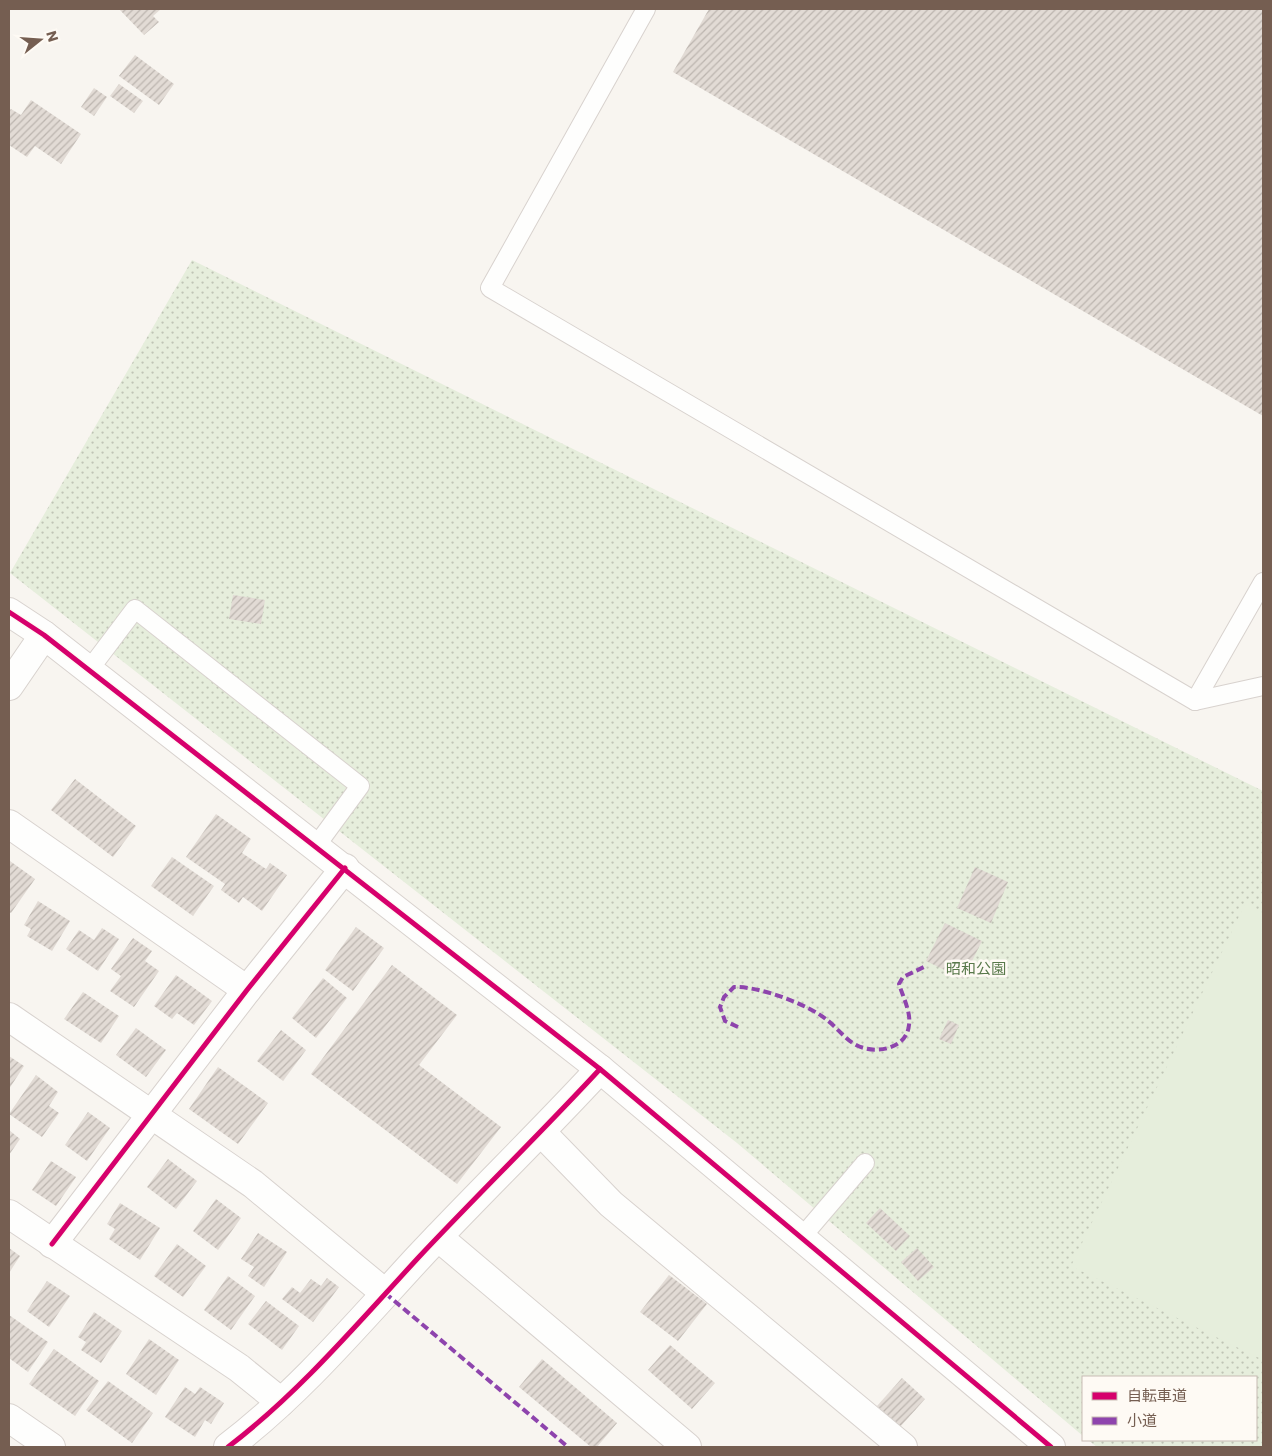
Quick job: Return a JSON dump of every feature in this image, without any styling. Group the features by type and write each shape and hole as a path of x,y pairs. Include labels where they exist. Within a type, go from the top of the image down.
{"street":[{"path":"9,612 44,635 346,868 600,1069 1051,1447"},
{"path":"9,686 44,635"},
{"path":"9,824 248,990"},
{"path":"52,1244 150,1115 346,868"},
{"path":"9,1017 253,1184 385,1293"},
{"path":"228,1447 281,1402 438,1237 542,1133 600,1069"},
{"path":"542,1133 611,1204 903,1447"},
{"path":"9,1214 239,1368 281,1402"},
{"path":"438,1237 687,1447"},
{"path":"9,1418 51,1447"}],"lane":[{"path":"646,9 490,288 1195,701 1263,686"},
{"path":"1195,701 1263,582"},
{"path":"89,670 135,609 360,786 316,846"},
{"path":"801,1238 865,1163"}],"green space":[{"name":"昭和公園","path":"192,260 1263,791 1263,1447 1097,1447 1089,1441 1257,1441 1257,1376 1082,1376 1082,1435 737,1143 10,573"},
{"path":"1245,904 1263,913 1263,1360 1071,1266"}],"building":[{"path":"119,9 161,9 153,16 159,22 144,35"},
{"path":"709,9 1263,9 1263,416 673,72"},
{"path":"135,55 174,84 159,105 119,76"},
{"path":"119,84 143,101 134,113 110,96"},
{"path":"94,88 107,97 94,116 81,107"},
{"path":"31,100 81,134 61,164 35,146 27,157 9,145 9,111 11,109 21,115"},
{"path":"233,595 265,600 261,624 229,619"},
{"path":"75,779 136,826 113,857 51,810"},
{"path":"216,814 251,839 242,853 266,869 270,863 287,875 262,911 243,897 239,903 221,890 225,884 186,857"},
{"path":"172,857 214,886 193,916 151,886"},
{"path":"10,861 35,879 11,913 9,912"},
{"path":"975,867 1008,882 991,923 957,908"},
{"path":"38,901 70,921 52,951 27,936 31,929 24,925"},
{"path":"945,923 982,941 963,979 926,961"},
{"path":"356,927 384,948 353,991 325,970"},
{"path":"102,928 119,939 98,971 66,949 79,930 94,940"},
{"path":"133,938 152,951 145,961 159,971 134,1007 110,991 121,976 111,969"},
{"path":"392,965 457,1015 419,1065 501,1127 457,1184 311,1074"},
{"path":"176,975 212,1001 194,1025 177,1013 172,1019 154,1006"},
{"path":"323,978 347,998 316,1038 292,1018"},
{"path":"83,992 119,1016 101,1043 64,1019"},
{"path":"948,1020 959,1025 951,1044 939,1039"},
{"path":"136,1028 166,1050 146,1077 116,1055"},
{"path":"281,1030 306,1050 283,1081 257,1061"},
{"path":"9,1056 24,1066 9,1089"},
{"path":"218,1067 268,1103 238,1144 189,1109"},
{"path":"36,1075 58,1092 49,1106 59,1113 42,1137 9,1114"},
{"path":"88,1112 110,1128 87,1161 65,1145"},
{"path":"9,1130 20,1139 9,1155"},
{"path":"168,1159 197,1181 176,1209 147,1187"},
{"path":"51,1161 76,1177 56,1206 32,1190"},
{"path":"216,1199 241,1218 218,1250 193,1231"},
{"path":"120,1203 160,1228 140,1260 109,1239 115,1229 107,1224"},
{"path":"880,1208 910,1236 896,1251 866,1223"},
{"path":"258,1233 287,1252 264,1287 248,1276 254,1267 241,1259"},
{"path":"177,1244 206,1266 183,1297 154,1276"},
{"path":"9,1248 20,1256 9,1273"},
{"path":"917,1248 934,1267 918,1281 901,1262"},
{"path":"669,1275 707,1304 678,1341 640,1312"},
{"path":"228,1276 255,1296 231,1330 204,1310"},
{"path":"327,1278 339,1287 313,1322 282,1299 292,1287 300,1293 311,1279 321,1286"},
{"path":"47,1281 70,1296 49,1327 27,1311"},
{"path":"266,1301 299,1326 282,1350 248,1324"},
{"path":"94,1312 122,1331 101,1363 81,1350 86,1342 78,1337"},
{"path":"9,1315 48,1342 28,1372 9,1358"},
{"path":"149,1339 179,1360 156,1395 126,1374"},
{"path":"670,1345 715,1383 692,1409 648,1370"},
{"path":"54,1349 99,1381 75,1416 29,1384"},
{"path":"542,1359 617,1423 597,1447 591,1447 519,1387"},
{"path":"902,1378 925,1399 900,1427 877,1406"},
{"path":"108,1381 153,1413 132,1443 86,1410"},
{"path":"185,1387 195,1394 200,1387 224,1403 211,1424 205,1420 195,1437 165,1417"}],"marked path":[{"path":"738,1027 725,1021 720,1007 724,997 734,987 744,987 782,997 808,1008 827,1020 848,1040 858,1046 878,1050 892,1047 904,1039 909,1025 908,1010 899,984 903,977 924,967"},
{"path":"385,1293 568,1447"}],"cycle path":[{"path":"9,612 44,635 600,1069 1051,1447"},
{"path":"52,1244 247,990 345,868"},
{"path":"228,1447 279,1404 327,1357 441,1234 600,1069"}]}
